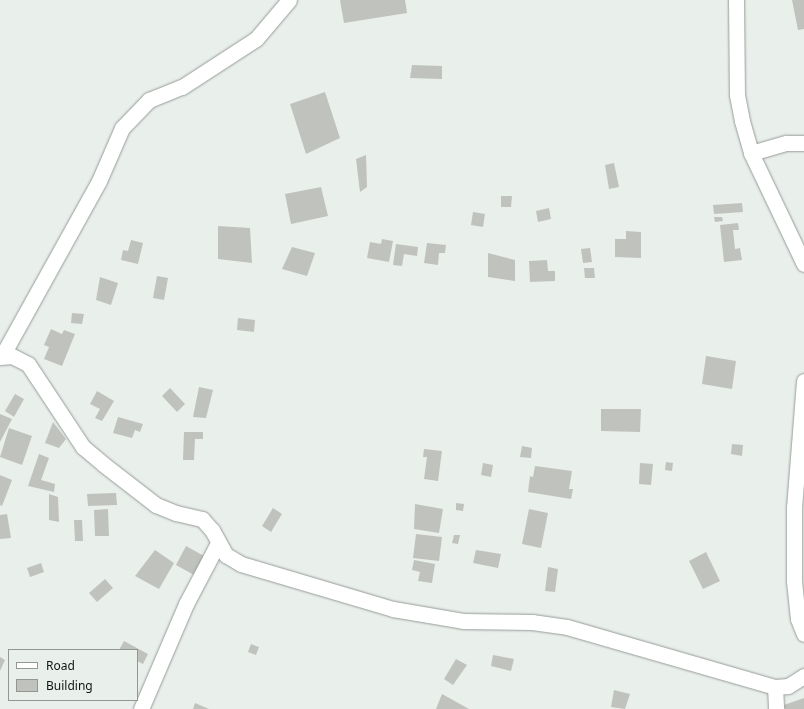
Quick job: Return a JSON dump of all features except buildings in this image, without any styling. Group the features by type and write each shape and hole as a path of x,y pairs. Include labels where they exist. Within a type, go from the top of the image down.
{"street":[{"path":"1,357 99,181 122,128 149,100 182,87 256,39 289,0"},
{"path":"736,0 737,96 751,153 804,264"},
{"path":"751,153 787,143 804,143"},
{"path":"1,357 12,356 28,364 83,447 156,505 176,513 202,519 212,530 226,555 241,564 393,609 463,621 532,622 567,627 776,687 788,686 804,676"},
{"path":"804,381 794,507 794,581 798,619 804,634"},
{"path":"141,709 186,604 218,543"},
{"path":"776,687 776,709"}]}
